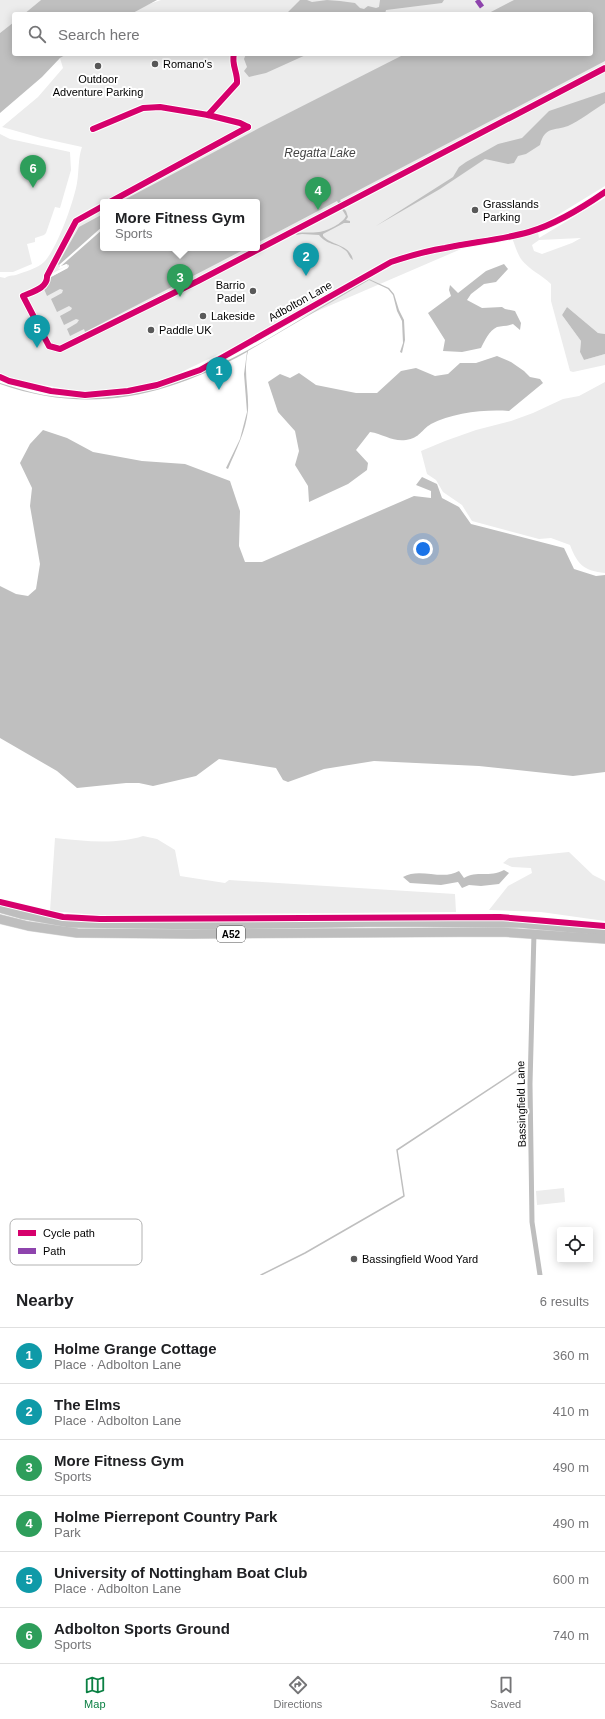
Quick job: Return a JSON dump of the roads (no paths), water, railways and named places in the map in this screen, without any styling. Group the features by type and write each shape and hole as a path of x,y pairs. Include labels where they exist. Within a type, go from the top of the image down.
{"highway":[{"name":"A52","path":"0,908 21,914 70,923 200,925 385,922 518,923 545,924 605,931"},
{"name":"A52","path":"0,919 28,926 77,933 98,934 448,932 534,933 605,939"}],"street":[{"name":"Adbolton Lane","path":"0,377 9,382 51,391 85,395 128,391 157,385 200,370 391,262 423,252 504,238 529,232 549,225 574,212 605,192"},
{"name":"Bassingfield Lane","path":"534,933 530,1084 532,1222 540,1275"}],"water":[{"path":"41,0 157,0 135,12 26,12"},
{"path":"300,0 312,2 327,0 355,3 360,8 364,9 368,6 376,8 379,7 380,0 444,0 442,3 386,10 386,12 288,12"},
{"name":"Regatta Lake","path":"514,0 605,0 605,61 340,200 348,217 346,220 350,221 350,223 344,223 323,234 323,236 331,242 345,248 353,260 345,250 325,241 319,235 296,235 297,233 327,230 342,221 346,216 337,201 260,241 260,199 126,199 261,127 401,56 593,56 593,12 491,12"},
{"path":"12,24 12,56 64,56 42,77 0,113 0,33"},
{"path":"245,56 304,56 266,73 249,77 244,71 247,67 244,59"},
{"path":"605,92 605,103 568,126 547,132 540,145 526,154 518,156 514,163 508,164 485,159 440,189 376,226 453,177 459,167 466,162 498,144 522,138 549,111"},
{"path":"100,216 100,251 241,251 85,332 84,329 70,336 67,329 79,320 76,319 64,325 60,316 72,308 69,306 57,312 51,299 62,293 63,290 60,289 47,296 44,289 51,277 69,267 69,265 66,264 60,267 58,264 79,227"},
{"path":"504,264 508,269 496,282 484,284 471,294 467,300 482,308 502,307 515,311 521,323 520,330 513,324 497,327 489,333 481,348 462,352 443,351 445,340 428,313 451,296 449,290 450,285 458,293 486,271"},
{"path":"369,279 389,288 394,294 404,320 405,340 402,353 400,352 403,343 402,321 397,311 393,295 388,289 369,280 248,351 246,366 248,403 247,418 240,440 228,469 226,468 240,439 247,412 244,374 247,352 217,368 157,390 126,396 96,399 65,398 47,395 91,398 134,394 176,383 215,367 254,347"},
{"path":"567,307 598,333 605,334 605,354 584,360 580,352 581,341 562,315"},
{"path":"497,356 511,362 530,377 540,379 543,383 509,411 479,411 449,417 431,424 411,439 397,440 370,432 356,450 368,463 367,470 348,484 309,502 308,486 295,465 299,451 295,431 278,412 268,382 280,374 290,378 299,373 316,385 356,393 377,393 401,371 416,368 435,376 448,374 460,363 476,363"},
{"path":"0,383 40,394 33,393"},
{"path":"43,430 67,438 93,452 142,461 185,464 230,481 240,511 239,546 245,562 262,562 414,496 431,498 431,491 416,485 422,477 437,484 442,498 459,507 471,524 564,548 574,569 596,576 605,575 605,772 573,776 479,766 374,761 324,769 288,782 283,780 276,768 219,759 196,776 153,786 139,783 126,783 77,788 57,771 0,738 0,586 16,594 28,596 36,589 40,564 30,506 32,488 20,463 30,444"},
{"path":"504,870 509,873 499,884 481,886 469,885 462,888 458,882 441,885 410,883 403,877 417,873 445,875 459,871 464,878 473,874 494,874"}],"waterway":[{"path":"261,1275 305,1253 404,1196 397,1150 518,1070"}],"place":[{"name":"Romano's","path":"155,64"},
{"name":"Outdoor Adventure Parking","path":"98,66"},
{"name":"Adbolton Sports Ground","path":"33,188"},
{"name":"Holme Pierrepont Country Park","path":"318,210"},
{"name":"Grasslands Parking","path":"475,210"},
{"name":"The Elms","path":"306,276"},
{"name":"Barrio Padel","path":"253,291"},
{"name":"More Fitness Gym","path":"180,297"},
{"name":"Lakeside","path":"203,316"},
{"name":"Paddle UK","path":"151,330"},
{"name":"University of Nottingham Boat Club","path":"37,348"},
{"name":"Holme Grange Cottage","path":"219,390"},
{"name":"Bassingfield Wood Yard","path":"354,1259"}]}
